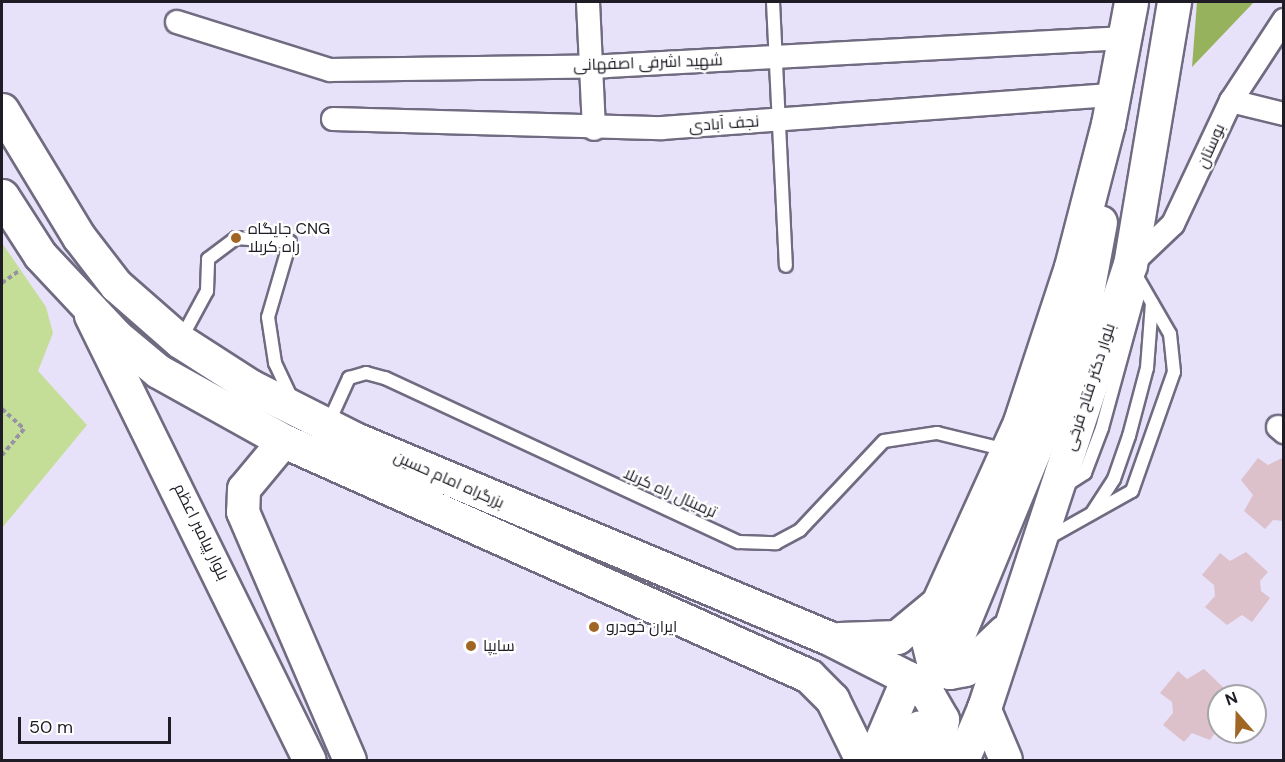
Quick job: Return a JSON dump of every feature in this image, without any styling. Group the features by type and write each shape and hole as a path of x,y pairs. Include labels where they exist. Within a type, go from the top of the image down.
{"main road":[{"path":"1008,628 983,658 949,672 933,662 928,641 938,603 1008,450 1071,267 1111,110 1131,2"},
{"name":"بلوار دکتر فتاح فرخی","path":"962,760 984,708 1008,628 1054,494 1135,275 1174,2"},
{"name":"بزرگراه امام حسین","path":"2,110 30,162 116,285 180,341 328,425 676,576 829,638 908,678 928,695 942,719 936,760"},
{"path":"953,647 1077,346 1096,262 1111,110"},
{"name":"بزرگراه امام حسین","path":"2,196 40,255 87,308 158,371 284,441 662,607 809,676 832,699 862,760"},
{"name":"بلوار پیامبر اعظم","path":"87,308 309,760"},
{"path":"284,441 244,489 243,512 350,760"},
{"path":"662,607 676,576"},
{"path":"829,638 872,642 897,638 938,603"},
{"path":"873,760 908,678"},
{"path":"984,708 1006,760"},
{"path":"906,760 920,728"}],"street":[{"path":"588,2 594,129"},
{"name":"بوستان","path":"1135,275 1173,224 1231,101 1284,20"},
{"name":"شهید اشرفی اصفهانی","path":"177,22 330,70 591,66 1125,38"},
{"path":"1231,101 1284,114"},
{"name":"نجف آبادی","path":"333,119 594,129 779,119 1111,110"}],"lane":[{"path":"773,2 786,266"},
{"path":"180,341 207,291 208,259 236,238 290,242 268,317 275,363 298,410"},
{"path":"1033,556 1056,530 1092,514 1132,491 1174,372 1170,334 1135,275"},
{"path":"1092,514 1114,478 1129,436 1147,368 1152,303"},
{"name":"ترمینال راه کربلا","path":"328,425 349,378 366,373 385,378 660,508 749,542 776,543 800,530 884,441 937,433 1008,450"}],"path":[{"path":"2,409 24,429 2,455"}],"green space":[{"path":"1197,2 1254,2 1192,67"},
{"path":"2,243 46,307 53,333 38,371 87,425 2,528"}],"building":[{"path":"1284,457 1284,521 1273,520 1265,529 1244,511 1253,495 1241,480 1258,458 1268,465"},
{"path":"1246,552 1268,572 1260,581 1261,591 1270,598 1252,622 1242,615 1227,625 1205,607 1215,596 1214,585 1202,575 1220,553 1230,561"},
{"path":"1204,669 1220,684 1207,684 1207,739 1192,733 1184,742 1163,725 1173,713 1172,702 1160,693 1178,671 1187,679"}],"place":[{"name":"جایگاه CNG راه کربلا","path":"236,238"},
{"name":"ایران خودرو","path":"594,627"},
{"name":"سایپا","path":"471,646"}]}
